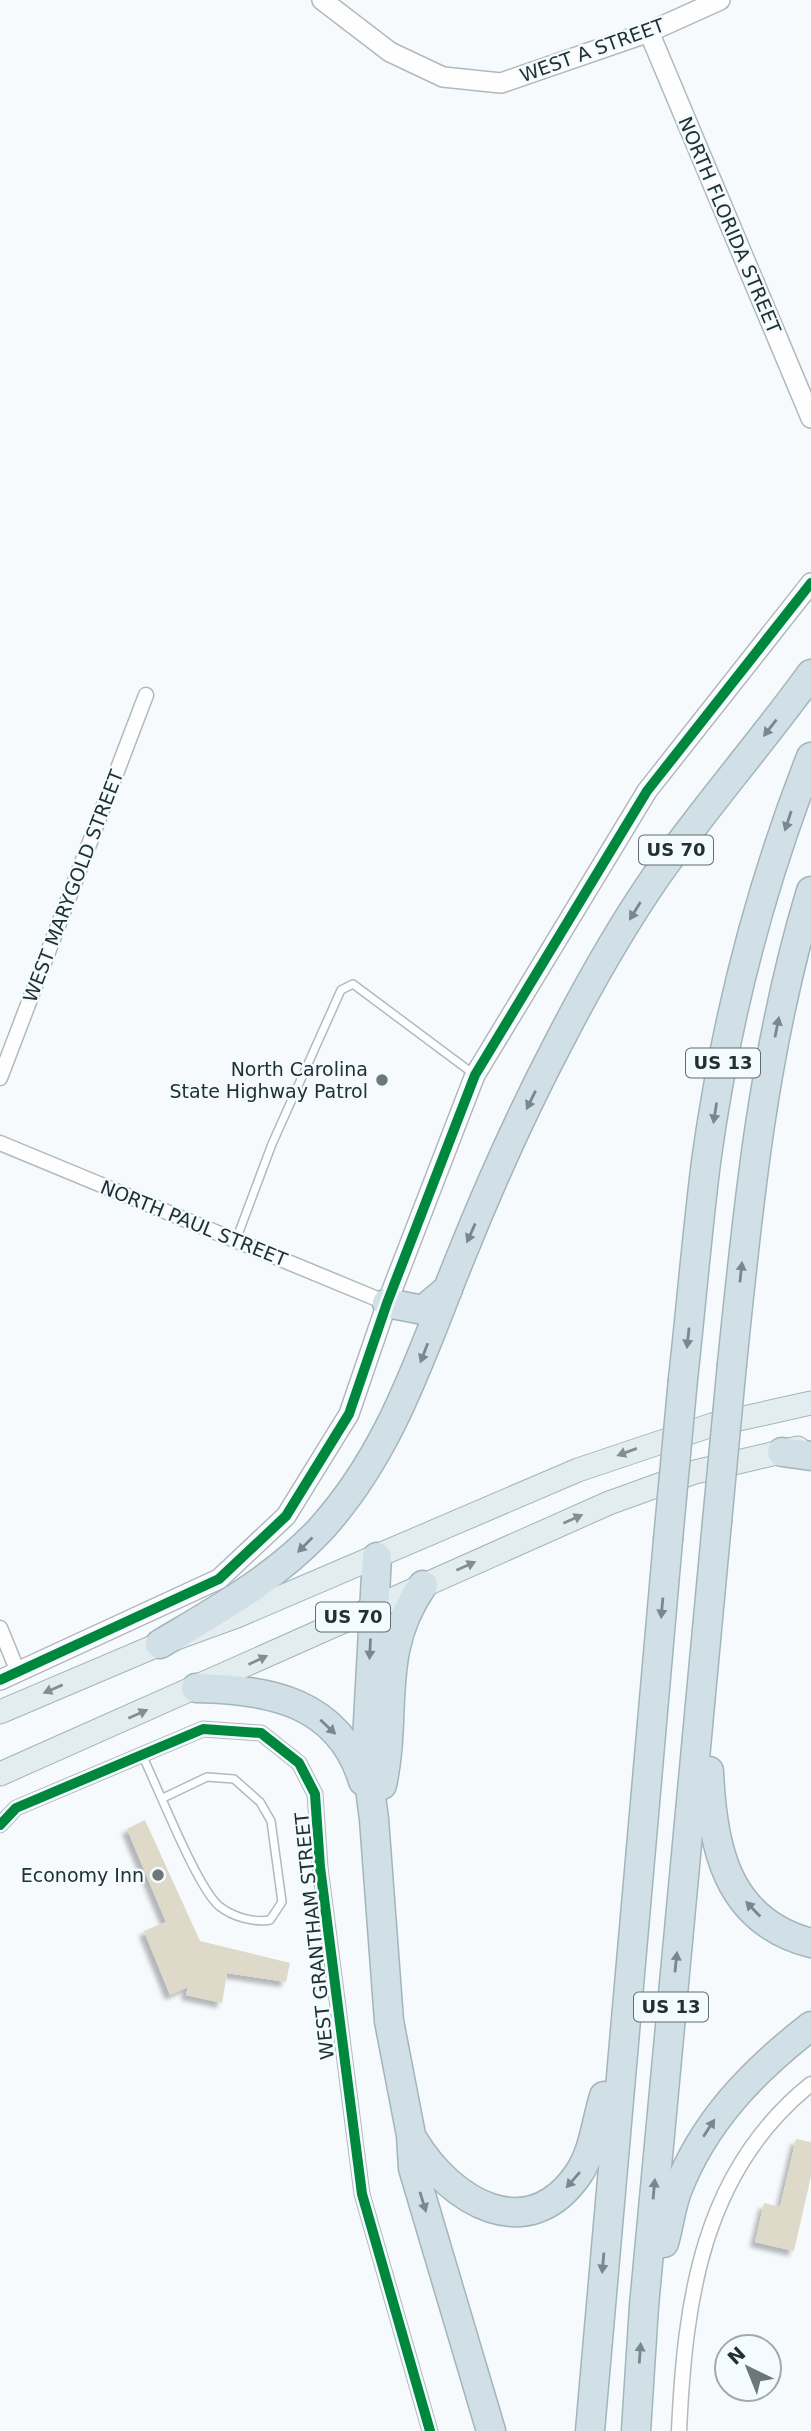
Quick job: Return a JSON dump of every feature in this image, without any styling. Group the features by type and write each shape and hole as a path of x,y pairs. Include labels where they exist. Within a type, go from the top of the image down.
{"highway":[{"name":"US 70","path":"448,1289 561,1039 605,958 654,880 811,674"},
{"name":"US 13","path":"590,2431 668,1540 706,1161 737,993 758,914 811,757"},
{"name":"US 13","path":"636,2431 644,2306 750,1181 792,954 811,891"},
{"path":"387,1303 423,1310 448,1289"},
{"path":"160,1643 250,1590 287,1562 349,1494 394,1423 448,1289"},
{"path":"782,1452 811,1455"},
{"path":"377,1557 372,1608 366,1758 374,1819 389,2021 411,2135 413,2168 491,2431"},
{"path":"374,1819 384,1776 394,1646 406,1609 423,1585"},
{"path":"196,1688 243,1689 269,1693 310,1712 331,1729 348,1750 361,1774 374,1819"},
{"path":"699,1709 709,1771 713,1831 729,1877 748,1903 775,1929 811,1942"},
{"path":"644,2306 676,2194 701,2140 717,2115 753,2075 811,2026"},
{"path":"411,2135 436,2173 474,2202 487,2207 519,2211 545,2204 568,2186 584,2165 603,2100 623,2049"}],"main road":[{"path":"0,1712 160,1643 237,1616 578,1470 712,1425 811,1403"},
{"path":"782,1452 811,1445"},
{"name":"US 70","path":"0,1774 423,1585 655,1486 706,1469 782,1452"}],"street":[{"name":"WEST A STREET","path":"322,0 390,51 443,77 501,83 649,32 720,0"},
{"name":"NORTH FLORIDA STREET","path":"649,32 811,418"},
{"path":"0,1628 9,1676 219,1578 286,1516 349,1414 387,1303 475,1075 647,791 811,583"},
{"name":"WEST MARYGOLD STREET","path":"0,1078 146,695"},
{"name":"NORTH PAUL STREET","path":"0,1143 387,1303"},
{"name":"WEST GRANTHAM STREET","path":"0,1825 16,1808 203,1729 261,1732 299,1763 315,1794 320,1867 362,2193 430,2431"},
{"path":"678,2431 686,2337 692,2301 721,2202 739,2162 758,2134 811,2084"}],"lane":[{"path":"236,1240 272,1144 341,990 354,984 475,1075"},
{"path":"142,1755 197,1875 219,1906 255,1923 270,1920 282,1902 271,1821 260,1802 234,1779 207,1777 163,1798"}],"building":[{"name":"Economy Inn","path":"145,1820 200,1941 290,1963 286,1982 227,1973 222,2003 186,1995 188,1987 170,1995 144,1931 166,1922 127,1829"},
{"path":"796,2139 811,2142 811,2176 794,2251 755,2242 764,2203 780,2207"}],"cycle path":[{"path":"0,1680 219,1579 286,1516 349,1414 387,1303 475,1075 647,791 811,583"},
{"path":"0,1825 16,1808 203,1729 261,1733 299,1763 315,1794 320,1867 362,2194 430,2431"}],"place":[{"name":"North Carolina State Highway Patrol","path":"382,1080"},
{"name":"Economy Inn","path":"158,1875"}]}
